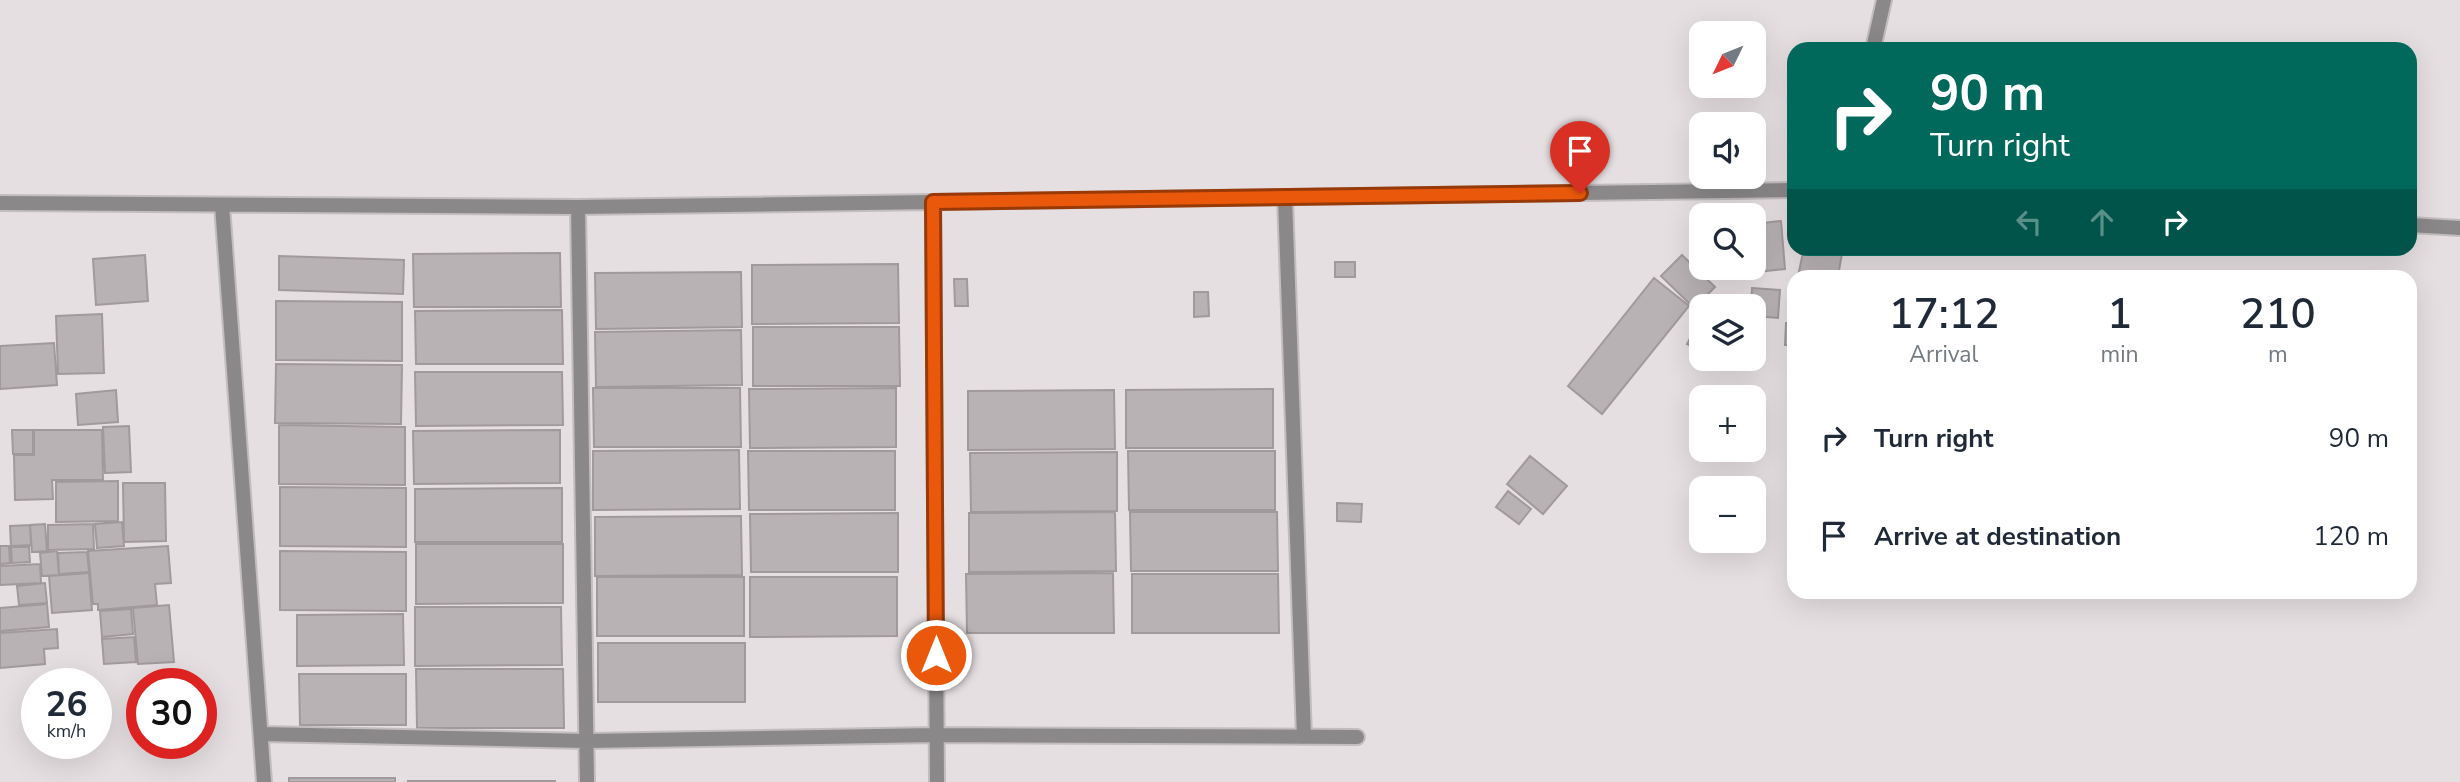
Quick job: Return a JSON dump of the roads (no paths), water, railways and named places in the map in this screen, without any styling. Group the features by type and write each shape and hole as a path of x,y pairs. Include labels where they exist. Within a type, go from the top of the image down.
{"street":[{"path":"1875,42 1884,0"},
{"path":"0,203 578,207 1787,190"},
{"path":"1285,198 1304,737"},
{"path":"933,202 937,782"},
{"path":"222,205 264,782"},
{"path":"578,207 587,782"},
{"path":"2417,225 2460,228"},
{"path":"261,734 586,741 936,735 1357,737"}]}
